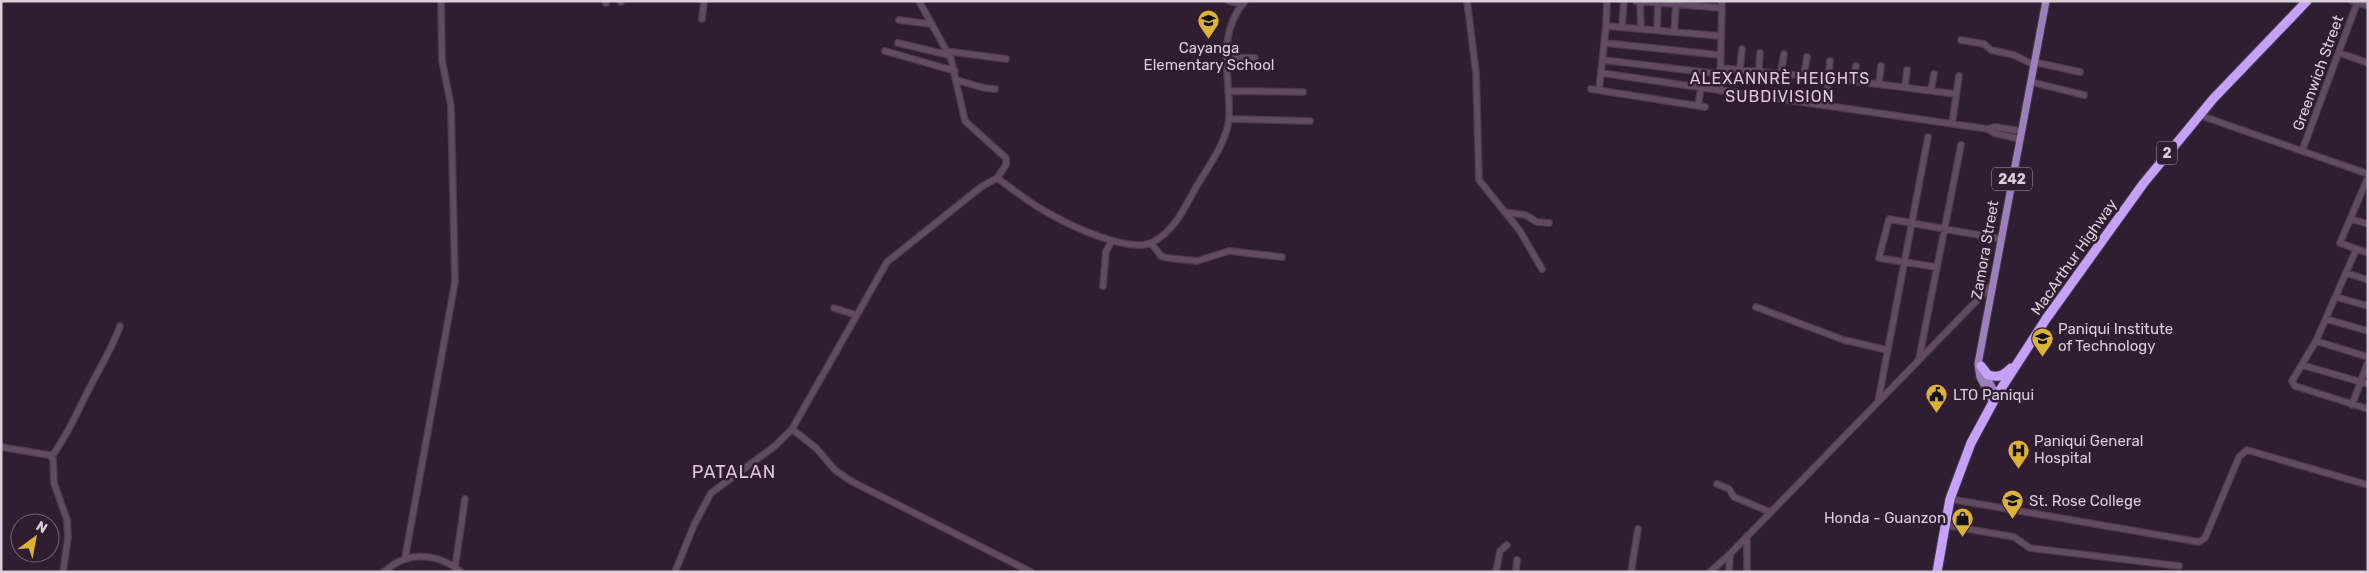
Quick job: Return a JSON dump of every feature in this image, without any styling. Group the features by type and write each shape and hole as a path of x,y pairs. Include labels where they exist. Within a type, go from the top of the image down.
{"highway":[{"name":"MacArthur Highway","path":"1937,572 1950,500 1971,443 1995,399 2021,358 2074,279 2143,184 2199,115 2306,1"},
{"path":"1980,364 1988,375 1999,377 2006,373 2021,358"}],"main road":[{"name":"Zamora Street","path":"1980,364 1992,285 2046,1"},
{"path":"1980,364 1995,399"}],"street":[{"path":"406,558 455,282 456,241 451,106 442,60 441,1"},
{"path":"702,19 704,1"},
{"path":"675,572 694,525 710,493 775,446 792,429 856,314 891,258 965,199 997,178 1006,165 1006,158 967,124 964,118 955,71 948,53 919,1"},
{"path":"997,178 1049,214 1112,241 1126,245 1151,243 1167,232 1179,216 1215,156 1229,119 1226,57 1229,28 1244,3 1229,1"},
{"path":"1467,1 1476,73 1478,175 1482,184 1524,237 1542,269"},
{"path":"1599,90 1605,43 1607,1"},
{"path":"1622,27 1624,1"},
{"path":"1636,1 1676,5 1722,5 1720,91"},
{"path":"1640,2 1641,29"},
{"path":"2355,2 2368,6"},
{"name":"Greenwich Street","path":"2302,151 2340,52 2355,2"},
{"path":"1657,30 1658,4"},
{"path":"1674,32 1676,5"},
{"path":"900,20 931,24"},
{"path":"1606,26 1720,36"},
{"path":"1960,40 1984,44 1991,50 2034,64 2080,72"},
{"path":"898,43 948,53 1006,59"},
{"path":"1605,43 1720,55"},
{"path":"1740,69 1742,50"},
{"path":"885,51 955,71"},
{"path":"2340,52 2368,63"},
{"path":"1759,70 1760,53"},
{"path":"1781,72 1784,54"},
{"path":"1226,57 1255,58"},
{"path":"1804,75 1807,57"},
{"path":"1603,60 1720,71 1740,69 1781,72 1956,94"},
{"path":"1826,105 1830,61"},
{"path":"1854,81 1856,66"},
{"path":"1879,84 1881,66"},
{"path":"1905,87 1907,70"},
{"path":"1601,73 1988,129 1995,127 2021,131"},
{"path":"1930,90 1934,74"},
{"path":"1952,124 1959,76"},
{"path":"957,80 984,88 995,89"},
{"path":"2031,82 2084,95"},
{"path":"1698,106 1701,88"},
{"path":"1591,89 1704,107"},
{"path":"1228,91 1303,92"},
{"path":"2199,115 2368,176 2340,243 2368,253"},
{"path":"1229,119 1310,121"},
{"path":"1988,129 1994,133 2020,139"},
{"path":"2010,137 2011,129"},
{"path":"1878,402 1928,137"},
{"path":"1919,360 1961,146"},
{"path":"1505,212 1525,215 1538,222 1549,223"},
{"path":"1936,267 1904,264 1883,260 1879,257 1889,219 2001,239"},
{"path":"2350,219 2368,224"},
{"path":"1104,286 1106,252 1112,241"},
{"path":"1151,243 1161,256 1167,258 1197,260 1229,251 1282,257"},
{"path":"2356,250 2316,341 2292,381 2295,386 2368,409"},
{"path":"2346,273 2368,280"},
{"path":"1711,572 1992,285"},
{"path":"2336,297 2368,306"},
{"path":"1756,307 1844,340 1887,350"},
{"path":"834,308 856,314"},
{"path":"2326,318 2368,331"},
{"path":"63,572 68,537 67,520 54,483 52,456 68,433 89,388 105,362 120,326"},
{"path":"2316,341 2368,357"},
{"path":"2352,405 2365,383 2368,362"},
{"path":"2302,364 2365,383"},
{"path":"792,429 816,448 843,476 1031,572"},
{"path":"1,447 52,456"},
{"path":"1950,500 2199,542 2205,538 2239,457 2246,450 2368,485"},
{"path":"1717,484 1729,489 1734,497 1770,512"},
{"path":"384,572 406,558 426,556 435,557 458,570 465,499"},
{"path":"1945,525 2014,537 2030,548 2180,566"},
{"path":"1631,572 1638,529"},
{"path":"1747,572 1748,536"},
{"path":"1496,572 1500,551 1507,545"},
{"path":"1729,572 1730,554"},
{"path":"1516,572 1518,560"}],"place":[{"name":"Cayanga Elementary School","path":"1209,39"},
{"name":"Paniqui Institute of Technology","path":"2042,357"},
{"name":"LTO Paniqui","path":"1937,414"},
{"name":"Paniqui General Hospital","path":"2018,469"},
{"name":"St. Rose College","path":"2013,520"},
{"name":"Honda - Guanzon","path":"1962,537"}],"district":[{"name":"ALEXANNRÈ HEIGHTS SUBDIVISION","path":"1780,87"},
{"name":"PATALAN","path":"734,472"}]}
